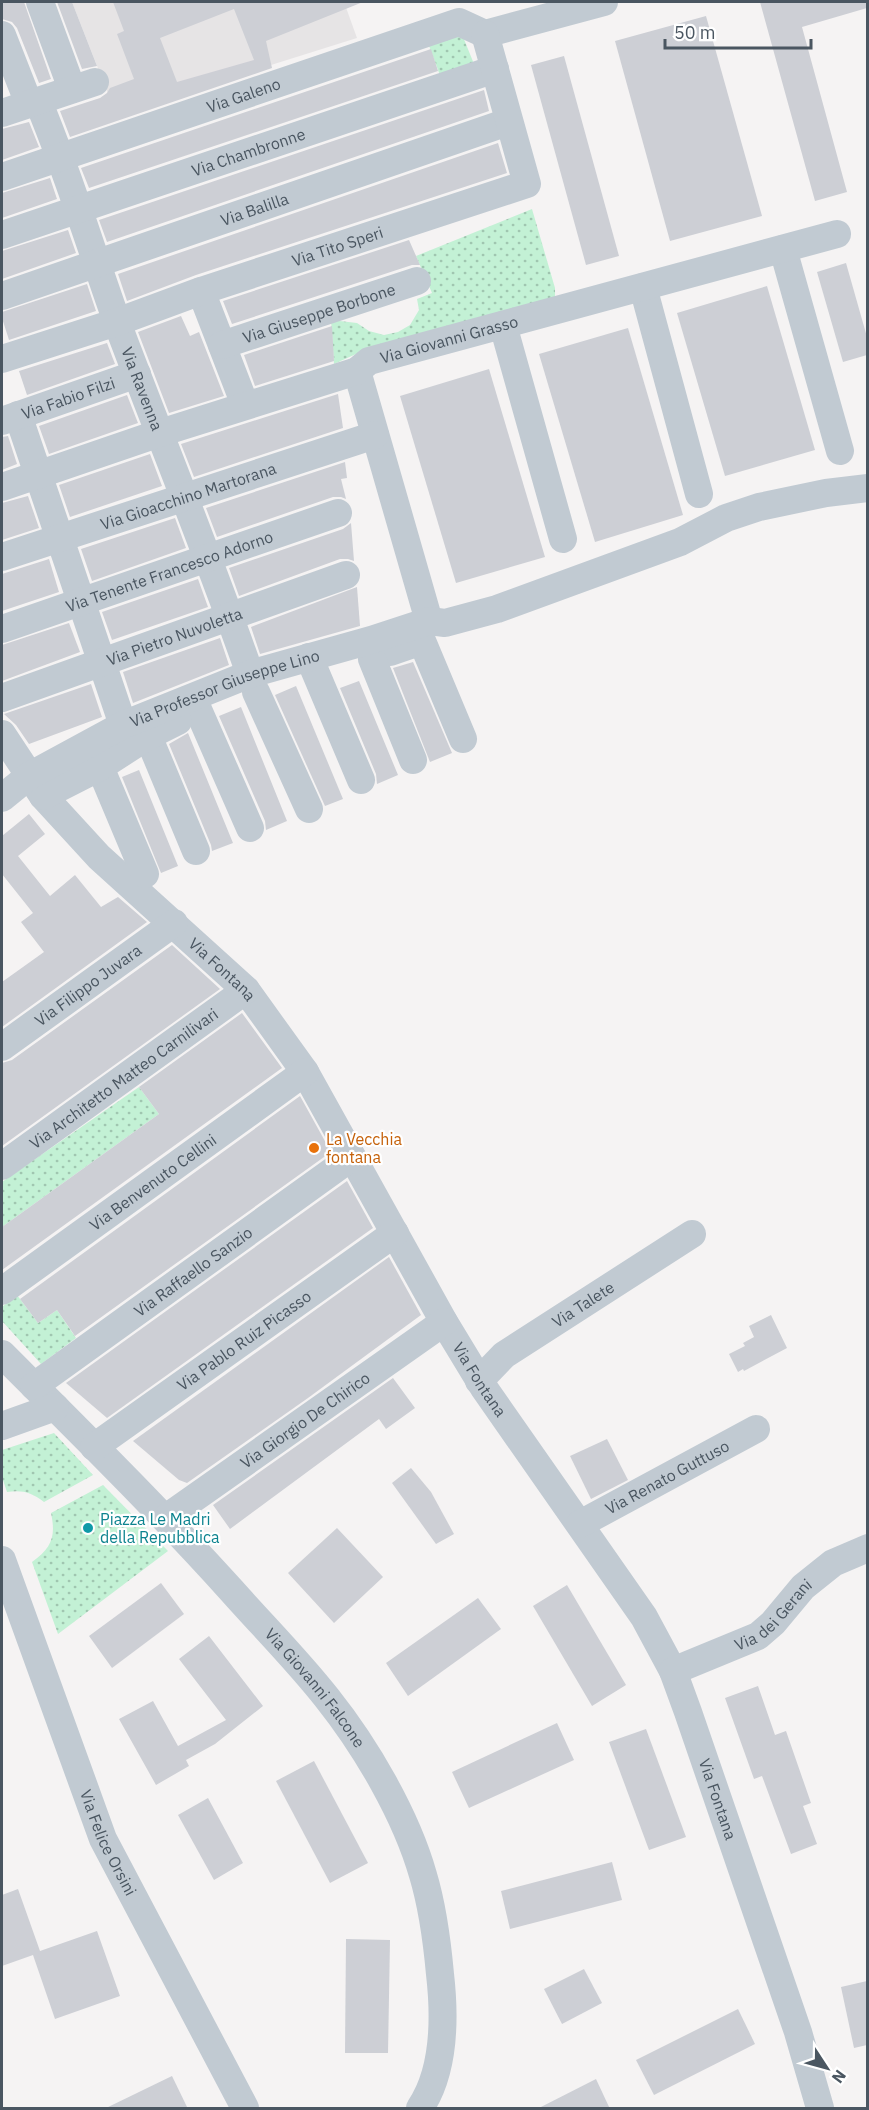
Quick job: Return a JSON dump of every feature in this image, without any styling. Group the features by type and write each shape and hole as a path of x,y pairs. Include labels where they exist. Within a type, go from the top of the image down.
{"street":[{"path":"2,113 84,85 40,2"},
{"path":"485,34 604,2"},
{"name":"Via Galeno","path":"2,177 459,22 485,34"},
{"name":"Via Tito Speri","path":"2,359 527,184 485,34"},
{"name":"Via Ravenna","path":"2,35 61,157 117,322 253,683 309,809"},
{"name":"Via Chambronne","path":"2,236 495,69"},
{"name":"Via Balilla","path":"2,296 508,122"},
{"name":"Via Giovanni Grasso","path":"2,487 159,433 357,371 369,362 837,234"},
{"path":"783,249 840,451"},
{"name":"Via Giuseppe Borbone","path":"222,345 417,281"},
{"path":"643,287 699,494"},
{"path":"201,291 245,405"},
{"path":"503,325 563,539"},
{"path":"357,371 429,621"},
{"name":"Via Fabio Filzi","path":"10,418 137,374"},
{"path":"10,418 38,475 102,663 196,851"},
{"name":"Via Gioacchino Martorana","path":"2,557 375,435"},
{"name":"Via Professor Giuseppe Lino","path":"36,786 135,730 253,683 313,666 429,621 445,623 497,609 680,542 726,519 759,507 826,493 867,488"},
{"name":"Via Tenente Francesco Adorno","path":"2,629 338,513"},
{"name":"Via Pietro Nuvoletta","path":"2,698 346,576"},
{"path":"361,780 313,666 372,659 422,641 463,739"},
{"path":"372,659 412,760"},
{"path":"196,705 250,828"},
{"path":"2,798 100,767 135,730"},
{"name":"Via Fontana","path":"2,734 36,786 99,857 246,990 305,1072 479,1381 644,1617 673,1671 798,2032 820,2109"},
{"path":"100,767 145,874"},
{"name":"Via Filippo Juvara","path":"2,1047 174,923"},
{"name":"Via Architetto Matteo Carnilivari","path":"2,1166 246,990"},
{"name":"Via Benvenuto Cellini","path":"2,1291 305,1072"},
{"name":"Via Raffaello Sanzio","path":"34,1386 352,1157"},
{"name":"Via Pablo Ruiz Picasso","path":"94,1446 395,1233"},
{"name":"Via Talete","path":"479,1381 504,1355 692,1234"},
{"name":"Via Giorgio De Chirico","path":"166,1518 444,1322"},
{"name":"Via Giovanni Falcone","path":"2,1354 166,1518 327,1698 371,1761 405,1826 423,1874 436,1929 442,1993 441,2049 428,2097 420,2109"},
{"path":"2,1426 56,1407"},
{"name":"Via Renato Guttuso","path":"580,1524 756,1429"},
{"name":"Via dei Gerani","path":"673,1671 758,1636 773,1623 803,1587 834,1563 867,1548"},
{"name":"Via Felice Orsini","path":"2,1560 9,1602 103,1839 245,2109"}],"shaded area":[{"path":"72,2 344,2 357,38 114,109"}],"green space":[{"path":"461,32 474,64 441,78 428,43"},
{"path":"532,209 555,288 555,298 356,354 334,364 331,320 357,323 369,331 384,335 398,332 410,325 419,310 417,299 432,293 416,256"},
{"path":"139,1087 159,1114 2,1227 2,1182"},
{"path":"17,1295 38,1323 57,1310 76,1338 41,1364 2,1321 2,1307"},
{"path":"54,1433 93,1475 44,1502 26,1493 7,1492 2,1477 2,1450"},
{"path":"103,1485 168,1551 58,1634 32,1562 44,1552 51,1541 53,1528 51,1513"}],"building":[{"path":"2,2 24,2 51,79 39,83 17,28 12,22 2,19"},
{"path":"57,2 72,2 97,66 82,69"},
{"path":"113,2 363,2 266,41 272,68 70,137 60,111 100,98 110,88 134,79 117,34 124,31","holes":["234,9 254,60 177,82 160,38"]},
{"path":"760,2 867,2 867,8 802,27 847,192 815,201"},
{"path":"706,16 762,216 670,241 615,41"},
{"path":"431,49 438,71 89,188 81,168"},
{"path":"564,56 619,256 586,265 531,65"},
{"path":"484,90 489,111 107,242 99,220"},
{"path":"29,122 39,147 2,160 2,129"},
{"path":"498,143 507,173 196,275 127,301 118,274"},
{"path":"50,178 57,199 2,218 2,193"},
{"path":"68,230 76,253 2,279 2,251"},
{"path":"409,240 420,265 412,265 232,324 223,301"},
{"path":"846,263 867,337 867,355 843,362 817,272"},
{"path":"87,284 96,311 9,340 2,312"},
{"path":"767,286 815,450 725,476 677,313"},
{"path":"181,316 190,336 199,332 224,396 169,413 138,332"},
{"path":"332,326 334,361 255,386 244,355"},
{"path":"628,328 683,515 595,542 539,354"},
{"path":"107,343 115,364 27,395 19,371"},
{"path":"489,369 545,557 456,583 400,396"},
{"path":"338,394 343,428 194,477 181,444"},
{"path":"127,395 138,423 49,454 39,426"},
{"path":"8,436 17,464 2,470 2,437"},
{"path":"150,454 162,486 70,517 59,485"},
{"path":"345,462 347,478 341,479 346,499 333,497 217,537 206,508"},
{"path":"28,496 39,528 2,540 2,503"},
{"path":"175,518 186,548 92,581 81,549"},
{"path":"351,523 354,561 340,559 239,596 229,568 343,529"},
{"path":"49,559 59,592 2,611 2,574"},
{"path":"198,579 208,607 112,640 102,612"},
{"path":"357,587 360,626 260,654 251,627"},
{"path":"69,623 80,652 2,681 2,645"},
{"path":"220,638 229,665 133,703 123,672"},
{"path":"413,662 452,753 430,762 393,668"},
{"path":"359,681 398,775 377,784 376,774 340,688"},
{"path":"91,684 102,717 29,744 16,725 4,714"},
{"path":"296,686 343,799 325,806 275,695"},
{"path":"241,707 287,821 266,830 265,821 219,716"},
{"path":"188,733 233,843 212,851 169,744"},
{"path":"139,770 178,866 161,873 122,777"},
{"path":"29,814 45,834 18,856 50,896 75,875 101,907 118,897 147,922 2,1027 2,982 44,952 21,922 33,913 2,874 2,836"},
{"path":"172,945 220,989 2,1146 2,1063 12,1060"},
{"path":"242,1013 282,1068 2,1270 2,1227 159,1114 139,1087"},
{"path":"300,1096 331,1152 75,1336 57,1310 38,1323 20,1299"},
{"path":"347,1181 373,1228 107,1418 66,1383"},
{"path":"389,1257 421,1315 308,1398 187,1483 179,1480 133,1441"},
{"path":"771,1315 787,1348 738,1372 729,1354 745,1346 743,1343 754,1337 749,1326"},
{"path":"393,1378 415,1408 386,1429 379,1419 230,1529 213,1505"},
{"path":"607,1439 628,1480 591,1499 570,1456"},
{"path":"411,1468 431,1492 454,1534 436,1544 392,1483"},
{"path":"337,1528 383,1577 334,1623 288,1573"},
{"path":"161,1583 184,1614 112,1668 89,1636"},
{"path":"567,1585 626,1685 592,1706 533,1606"},
{"path":"478,1598 501,1629 408,1696 386,1663"},
{"path":"209,1636 263,1706 215,1744 186,1760 189,1766 156,1785 119,1719 153,1701 178,1746 226,1720 179,1659"},
{"path":"758,1686 775,1735 786,1731 811,1803 803,1806 817,1844 791,1854 762,1776 754,1779 725,1698"},
{"path":"557,1723 574,1760 469,1808 452,1772"},
{"path":"646,1729 686,1837 649,1850 609,1742"},
{"path":"314,1761 368,1863 330,1883 276,1781"},
{"path":"208,1798 243,1863 214,1880 178,1815"},
{"path":"612,1862 622,1900 510,1929 501,1891"},
{"path":"18,1889 40,1951 97,1931 120,1996 55,2019 33,1955 2,1966 2,1895"},
{"path":"346,1939 390,1940 388,2053 345,2053"},
{"path":"584,1969 602,2003 562,2024 544,1989"},
{"path":"867,1981 867,2045 854,2048 841,1987"},
{"path":"738,2009 755,2044 654,2095 636,2060"},
{"path":"172,2076 188,2109 104,2109"},
{"path":"596,2079 610,2109 537,2109"}],"place":[{"name":"La Vecchia fontana","path":"314,1148"},
{"name":"Piazza Le Madri della Repubblica","path":"88,1528"}]}
